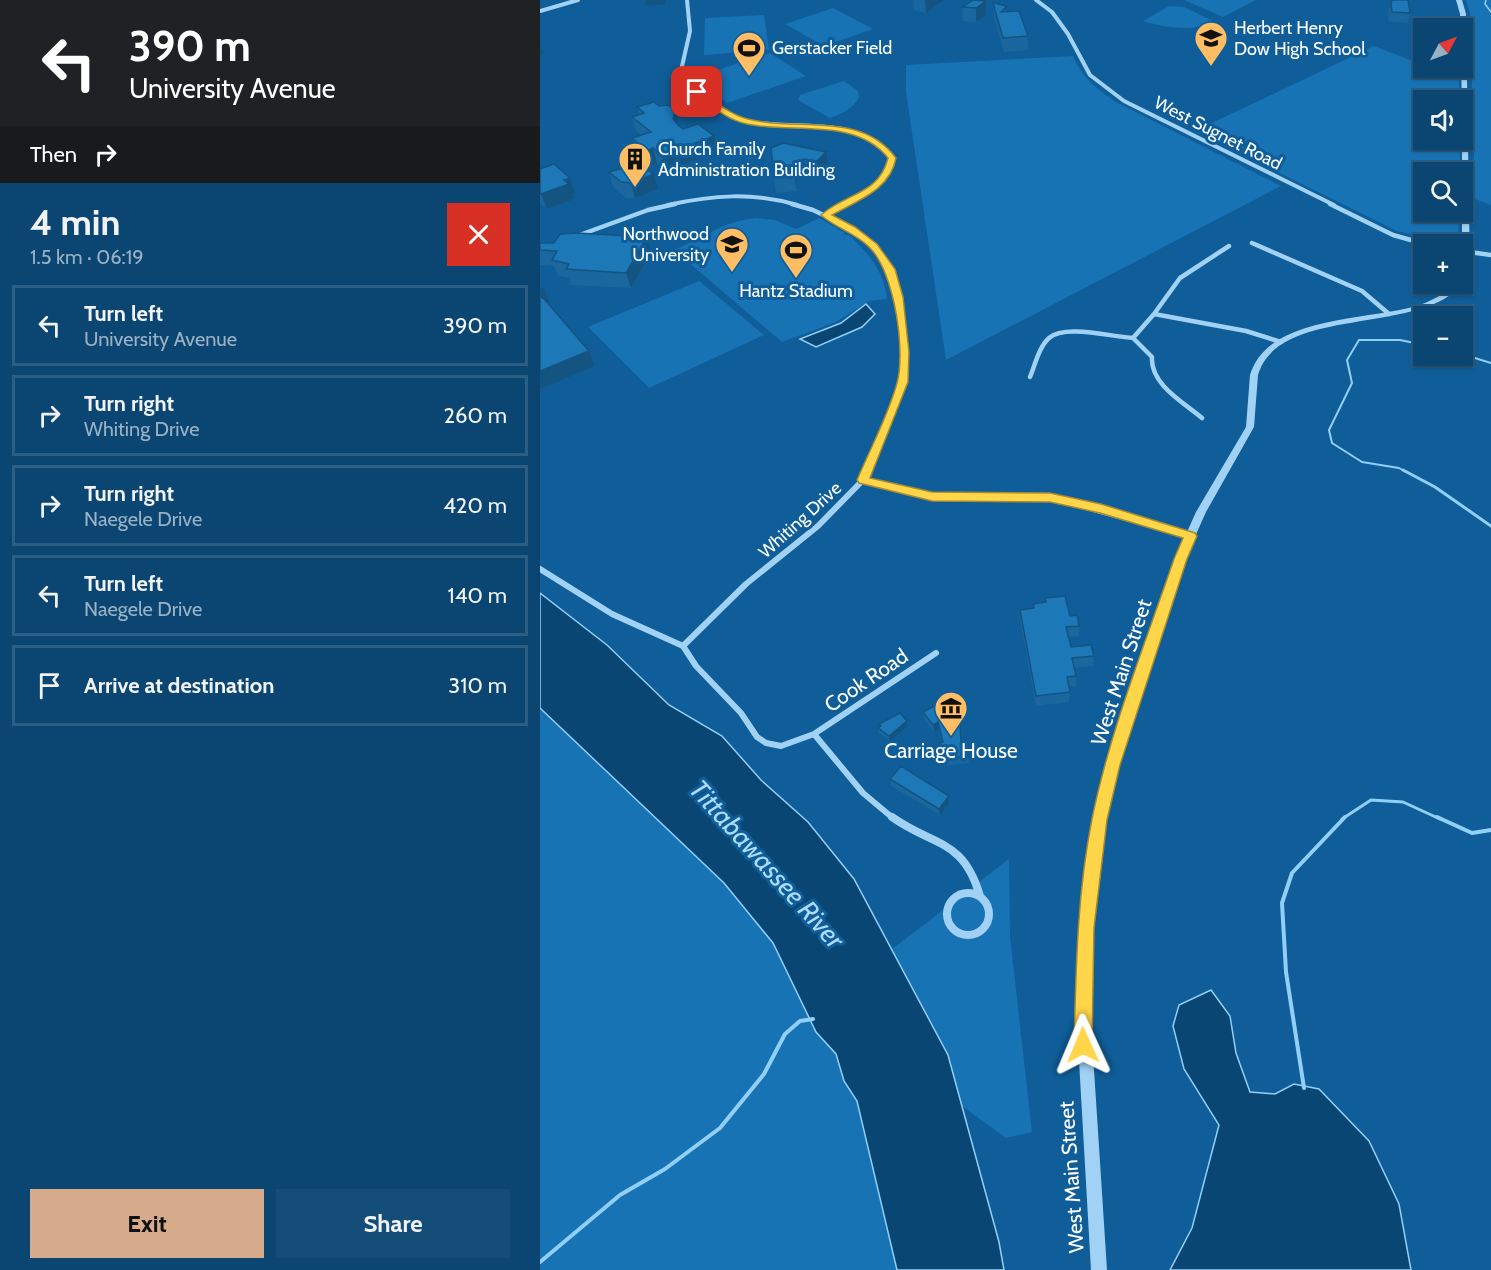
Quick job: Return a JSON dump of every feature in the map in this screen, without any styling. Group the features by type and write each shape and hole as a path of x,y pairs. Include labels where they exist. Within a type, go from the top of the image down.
{"street":[{"path":"540,10 578,0"},
{"path":"687,0 690,32 680,75 683,83 734,117 763,124 846,130 873,140 890,153 892,164 877,186 826,215"},
{"name":"West Sugnet Road","path":"1036,0 1052,12 1068,34 1090,75 1124,101 1393,235 1413,241"},
{"name":"West Main Street","path":"1459,0 1463,14 1465,234"},
{"name":"Whiting Drive","path":"567,239 658,207 710,197 740,195 772,198 826,215 852,229 874,246 890,269 898,297 904,352 903,382 863,480 818,526 746,584 683,646"},
{"path":"1252,243 1298,261 1362,291 1389,314"},
{"path":"1133,338 1180,278 1230,246"},
{"path":"1473,252 1491,255"},
{"name":"West Main Street","path":"1099,1270 1083,1045 1083,956 1090,880 1112,765 1180,559 1201,512 1250,427 1257,367 1264,356 1281,342 1306,331 1427,305 1448,294"},
{"path":"1154,314 1246,331 1281,342"},
{"path":"1030,377 1048,339 1054,334 1072,332 1133,338 1152,357 1152,369 1156,379 1202,418"},
{"path":"863,480 932,496 1050,498 1101,509 1191,536"},
{"path":"540,570 612,614 683,646"},
{"name":"Cook Road","path":"683,646 696,666 741,713 757,737 766,743 781,746 814,734 936,653"},
{"path":"814,734 861,793 884,813 960,855 976,875 980,896 989,910 985,926 969,934 953,928 946,917 949,904 960,895 967,893 980,896"}],"shaded area":[{"path":"1184,0 1256,0 1223,17"},
{"path":"1466,0 1491,0 1491,205 1475,199 1472,78 1473,18 1470,18"},
{"path":"1169,6 1184,7 1215,22 1197,27 1179,28 1143,21"},
{"path":"833,8 873,29 824,46 785,24"},
{"path":"764,15 769,50 704,55 705,18"},
{"path":"1374,46 1413,61 1413,78 1459,79 1459,90 1413,90 1413,150 1460,150 1460,162 1413,162 1413,222 1459,222 1458,234 1413,235 1397,231 1195,131"},
{"name":"Gerstacker Field","path":"770,53 806,76 727,103 692,78"},
{"path":"1073,56 1081,71 1091,82 1116,102 1281,186 946,360 906,92 906,65"},
{"path":"844,81 858,91 859,98 839,115 830,118 798,100 800,95"},
{"name":"Hantz Stadium","path":"756,218 775,220 796,229 819,218 845,233 842,235 849,235 879,271 887,299 869,301 836,322 782,342 674,250 723,226"},
{"path":"699,281 764,335 649,388 588,327"},
{"path":"540,708 724,883 773,943 816,1032 836,1054 844,1081 857,1101 897,1270 540,1270"},
{"path":"1009,859 1010,936 1032,1132 1006,1138 962,1106 948,1055 891,950"}],"water":[{"path":"866,304 875,314 862,327 816,347 800,339 841,323"},
{"name":"Tittabawassee River","path":"540,593 607,645 669,705 722,736 761,780 808,822 854,879 948,1055 999,1242 1004,1270 897,1270 857,1101 844,1081 836,1054 816,1032 773,943 724,883 540,708"},
{"path":"1211,990 1230,1016 1236,1053 1250,1092 1275,1094 1294,1084 1319,1089 1369,1141 1399,1204 1411,1270 1170,1270 1192,1228 1219,1125 1184,1069 1173,1026 1179,1005"}],"building":[{"path":"973,0 986,1 976,8 962,7"},
{"path":"1392,0 1408,0 1410,13 1392,12"},
{"path":"993,3 1007,6 1001,12 1019,11 1028,36 1003,38"},
{"path":"654,102 659,106 668,105 675,110 673,119 683,129 698,124 714,136 662,156 653,148 647,151 632,138 651,132 632,117 644,113 637,107"},
{"path":"783,143 826,152 817,161 804,159 794,163 794,176 774,178 771,148"},
{"path":"554,164 570,178 564,180 569,184 541,194 540,169"},
{"path":"638,164 654,174 631,183 621,182 609,172"},
{"path":"560,234 647,237 626,273 566,269 569,264 552,260 557,251 540,250 540,243 554,243"},
{"path":"540,296 589,351 540,371"},
{"path":"1065,596 1070,616 1077,615 1079,626 1066,627 1071,647 1091,645 1094,656 1072,658 1076,676 1067,677 1070,692 1036,696 1020,610 1034,608 1033,604 1046,602 1045,598"},
{"name":"Carriage House","path":"945,700 954,713 950,715 960,726 961,741 965,741 968,756 942,759 940,743 943,742 938,722 933,725 923,712"},
{"path":"900,713 907,721 889,736 878,728 881,726 879,724"},
{"path":"901,766 949,796 939,809 890,779"}],"waterway":[{"path":"1486,0 1485,4 1491,12"},
{"path":"1406,472 1399,468 1362,462 1332,443 1329,430 1352,383 1347,360 1359,340 1400,340 1413,343"},
{"path":"1473,357 1491,363"},
{"path":"1403,470 1435,487 1491,526"},
{"path":"1345,817 1371,800 1403,802 1440,819"},
{"path":"1304,1088 1286,972 1282,903 1292,873 1345,817"},
{"path":"1437,817 1472,833 1491,830"},
{"path":"540,1262 620,1195 665,1169 720,1128 764,1074 785,1034 800,1021 813,1019"}],"place":[{"name":"Herbert Henry Dow High School","path":"1211,67"},
{"name":"Gerstacker Field","path":"749,77"},
{"name":"Church Family Administration Building","path":"635,188"},
{"name":"Northwood University","path":"732,273"},
{"name":"Hantz Stadium","path":"796,279"},
{"name":"Carriage House","path":"951,737"}],"route":[{"path":"697,92 734,117 747,122 846,130 873,140 890,153 892,164 884,180 867,193 826,215 852,229 874,246 890,269 898,297 904,352 903,382 863,480 932,496 1050,498 1124,515 1191,536 1180,559 1112,765 1100,820 1085,928 1083,1045"}]}
